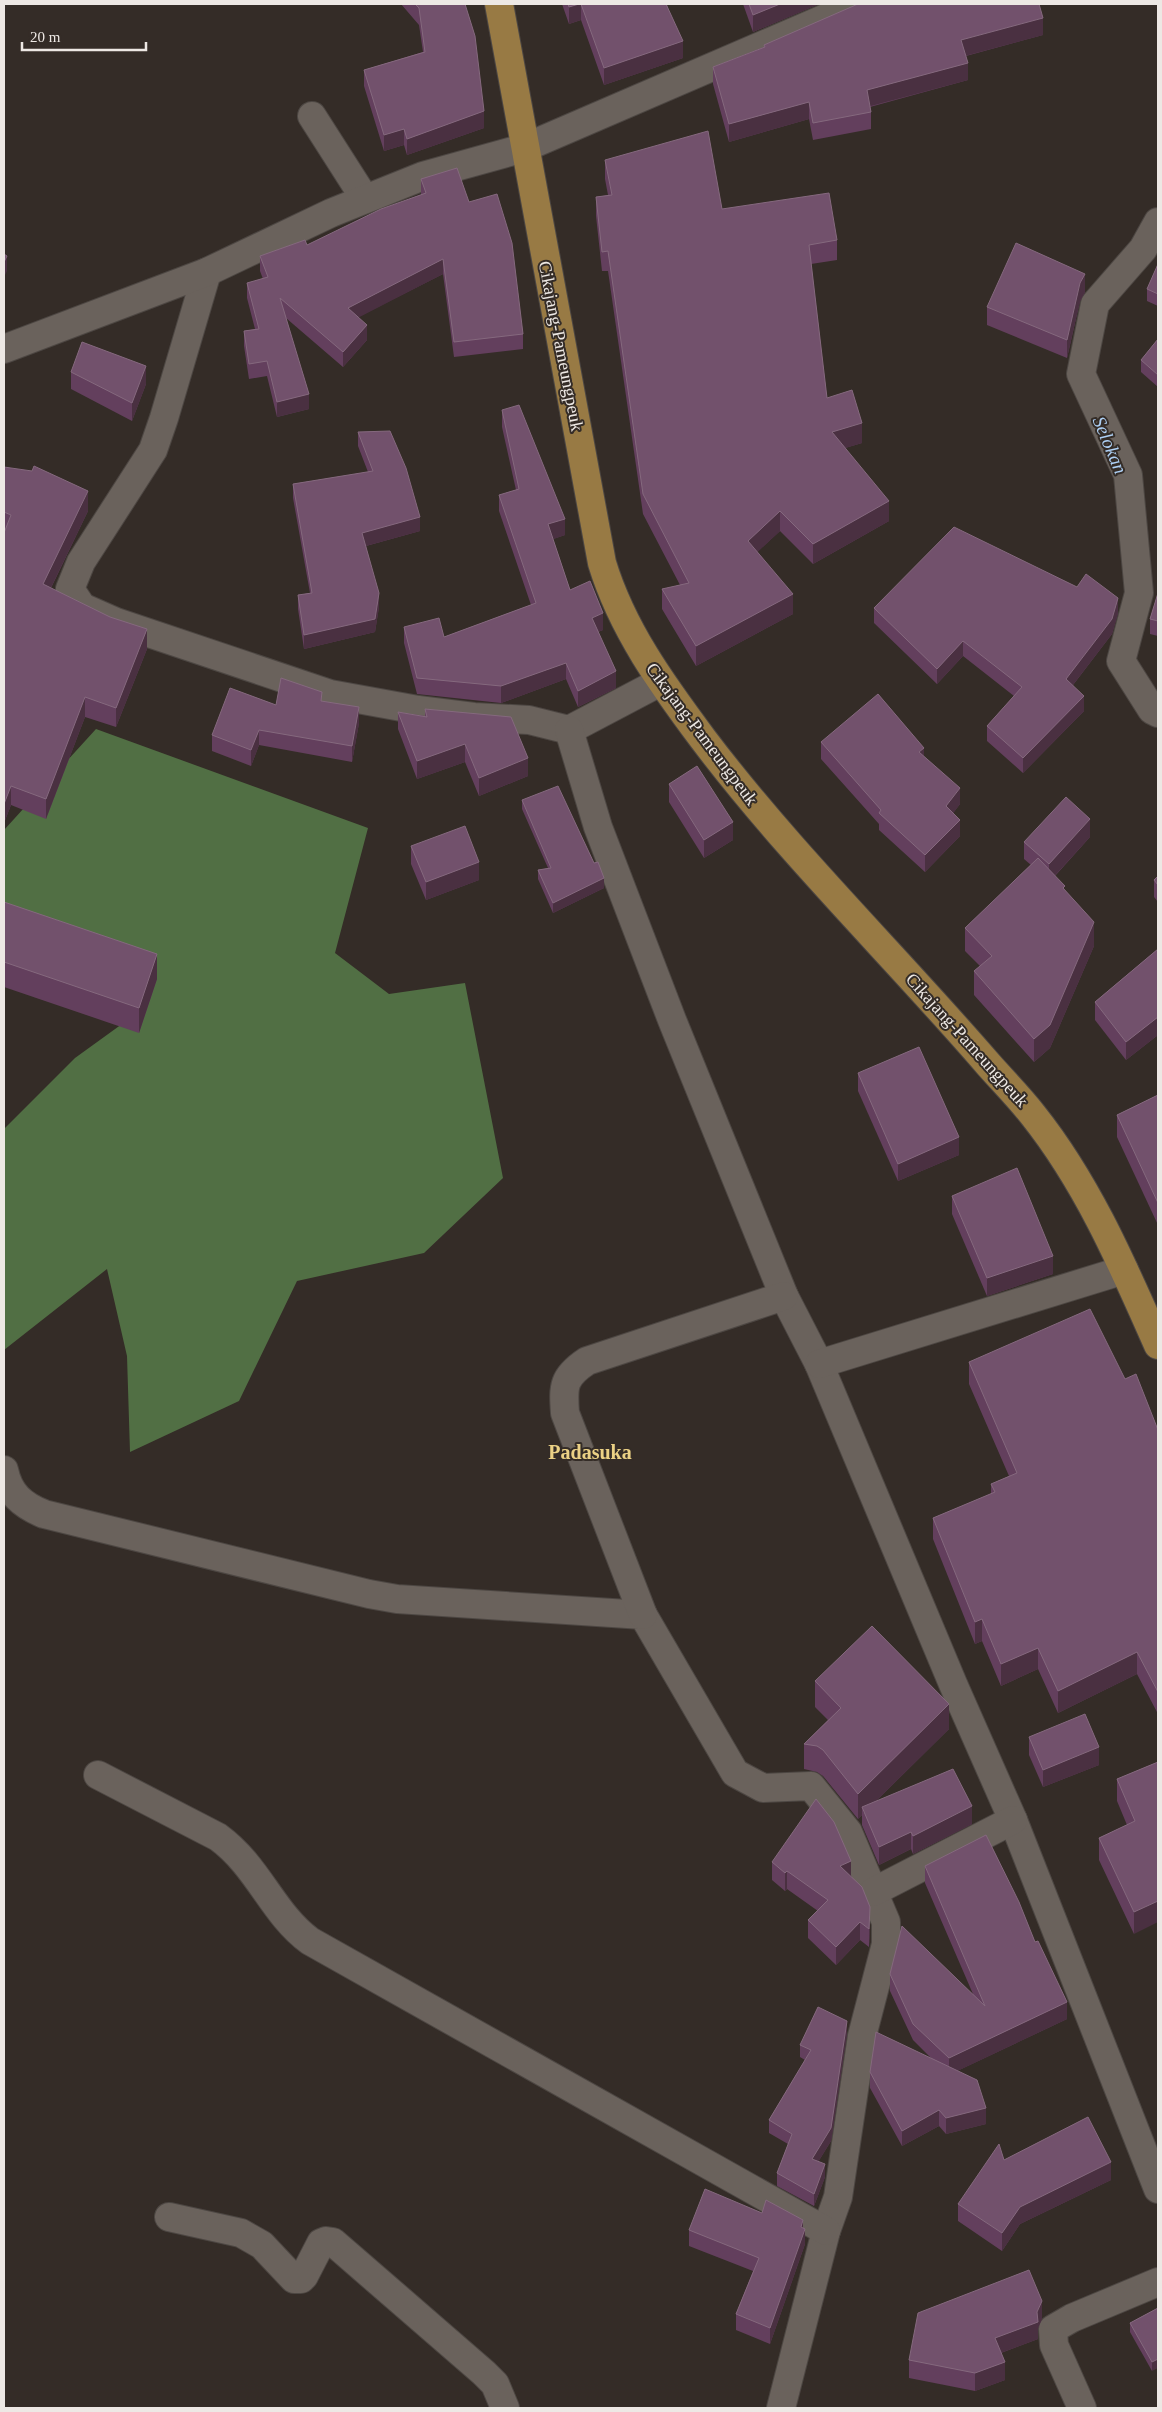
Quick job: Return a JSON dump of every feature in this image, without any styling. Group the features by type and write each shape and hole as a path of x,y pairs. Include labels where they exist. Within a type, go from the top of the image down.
{"main road":[{"name":"Cikajang-Pameungpeuk","path":"499,4 524,148 602,563 618,606 642,653 660,682 738,785 1032,1114 1073,1170 1124,1270 1158,1345"}],"street":[{"path":"4,349 207,272 331,213 423,176 524,148 858,4"},
{"path":"312,116 365,199"},
{"path":"1158,222 1144,249 1095,304 1081,374 1128,475 1139,593 1122,661 1152,710 1158,713"},
{"path":"207,272 164,418 152,450 80,562 70,588 82,607 126,625 330,694 418,710 474,717 530,720 569,730 660,682"},
{"path":"569,730 598,827 672,1020 784,1296 820,1364 949,1675 1013,1820 1158,2189"},
{"path":"820,1364 1124,1270"},
{"path":"781,2408 826,2231 838,2197 862,2036 886,1944 886,1922 848,1832 811,1786 763,1788 735,1773 643,1615 565,1413 563,1389 572,1372 586,1362 784,1296"},
{"path":"4,1470 6,1482 15,1497 29,1508 44,1514 369,1594 397,1599 643,1615"},
{"path":"98,1776 218,1837 235,1849 249,1865 289,1922 310,1941 826,2231"},
{"path":"872,1892 1013,1820"},
{"path":"168,2217 241,2232 252,2238 294,2279 301,2279 304,2276 321,2243 333,2242 484,2372 495,2384 505,2408"},
{"path":"1082,2408 1054,2345 1054,2328 1158,2282"}],"green space":[{"path":"96,729 368,828 335,953 389,994 465,983 503,1178 424,1253 297,1281 239,1401 130,1452 127,1356 107,1269 4,1350 4,1129 75,1058 140,1011 4,959 4,830"}],"building":[{"path":"415,4 465,4 475,36 484,111 407,139 404,129 384,135 364,70 425,52 419,8"},
{"path":"568,4 579,4 569,7"},
{"path":"581,4 666,4 683,41 604,68"},
{"path":"749,4 780,4 753,15"},
{"path":"858,4 1039,4 1043,18 961,40 968,63 867,90 871,112 813,123 809,102 729,124 713,67 765,47 764,45"},
{"path":"708,131 722,209 829,193 837,240 809,245 827,398 852,390 862,423 832,432 889,501 813,544 780,511 748,541 793,594 696,646 662,589 689,583 643,494 608,251 602,252 596,197 612,195 605,160"},
{"path":"457,168 469,202 497,194 512,243 523,334 454,342 443,259 348,308 367,325 343,352 280,298 309,394 277,402 267,361 249,364 244,331 259,329 247,283 268,277 260,256 305,240 307,245 381,209 426,193 421,179"},
{"path":"1016,243 1085,274 1080,283 1067,340 987,307"},
{"path":"1158,264 1158,294 1147,289"},
{"path":"1158,339 1158,375 1141,360"},
{"path":"82,342 146,366 132,403 71,372"},
{"path":"519,405 565,519 548,524 570,590 590,581 603,613 592,618 616,671 578,691 566,663 501,686 417,678 404,627 439,618 444,637 536,603 499,495 519,489 502,410"},
{"path":"390,431 406,468 420,517 362,533 379,593 375,619 304,635 298,595 312,593 293,484 373,471 358,432"},
{"path":"34,466 88,491 43,584 110,617 147,629 116,708 85,697 46,799 11,786 4,804 4,533 11,515 4,512 4,467 32,471"},
{"path":"954,527 1077,587 1086,574 1118,598 1112,619 1066,679 1084,696 1023,758 987,726 1022,687 963,641 937,669 874,608"},
{"path":"1158,593 1158,621 1150,619"},
{"path":"281,678 322,692 321,701 359,707 352,746 259,730 251,750 212,735 230,688 276,705"},
{"path":"878,694 924,748 919,752 960,788 946,806 960,820 925,855 879,813 881,810 821,742"},
{"path":"425,709 511,717 528,758 479,778 465,744 417,761 398,712 427,717"},
{"path":"697,766 733,822 704,840 669,784"},
{"path":"558,786 594,863 598,862 604,878 553,903 538,870 551,868 522,800"},
{"path":"1066,797 1090,819 1049,864 1024,842"},
{"path":"465,826 479,862 426,882 411,846"},
{"path":"1038,858 1065,886 1063,888 1094,922 1050,1025 1034,1039 974,971 992,956 965,928"},
{"path":"1158,876 1158,885 1154,880"},
{"path":"4,902 157,954 139,1008 4,962"},
{"path":"1158,949 1158,1017 1126,1042 1095,1002"},
{"path":"919,1047 959,1137 898,1164 858,1073"},
{"path":"1158,1095 1158,1203 1117,1115"},
{"path":"1017,1168 1053,1256 987,1278 952,1196"},
{"path":"1090,1309 1125,1379 1136,1374 1158,1430 1158,1692 1137,1652 1058,1691 1038,1648 1001,1664 982,1619 975,1622 933,1518 995,1492 991,1484 1017,1473 969,1362"},
{"path":"872,1626 949,1704 858,1794 823,1750 817,1746 804,1744 841,1708 815,1681"},
{"path":"1085,1714 1099,1747 1043,1770 1029,1737"},
{"path":"1158,1762 1158,1901 1134,1912 1099,1838 1135,1821 1117,1779"},
{"path":"953,1769 972,1806 913,1836 911,1832 879,1847 862,1807"},
{"path":"816,1799 834,1822 851,1861 840,1866 862,1887 870,1907 869,1929 860,1922 836,1947 808,1920 828,1900 787,1871 785,1873 772,1862"},
{"path":"986,1835 1019,1902 1035,1942 1038,1941 1067,2002 949,2058 913,2024 890,1974 902,1926 985,2006 925,1866"},
{"path":"818,2007 847,2021 831,2128 812,2159 825,2164 814,2194 777,2173 792,2134 769,2120 811,2050 800,2045"},
{"path":"876,2032 977,2080 986,2108 946,2118 939,2110 902,2131 870,2072"},
{"path":"1088,2117 1111,2162 1020,2207 1002,2233 958,2204 999,2144 1004,2160"},
{"path":"705,2189 762,2213 766,2200 803,2220 801,2227 805,2229 770,2328 736,2314 759,2258 689,2230"},
{"path":"1029,2270 1042,2301 1037,2312 1038,2322 995,2338 1005,2362 975,2373 909,2360 918,2313"},
{"path":"1158,2308 1158,2359 1152,2362 1130,2323"}],"district":[{"name":"Padasuka","path":"590,1452"}],"water label":[{"name":"Selokan","path":"1110,445"}]}
